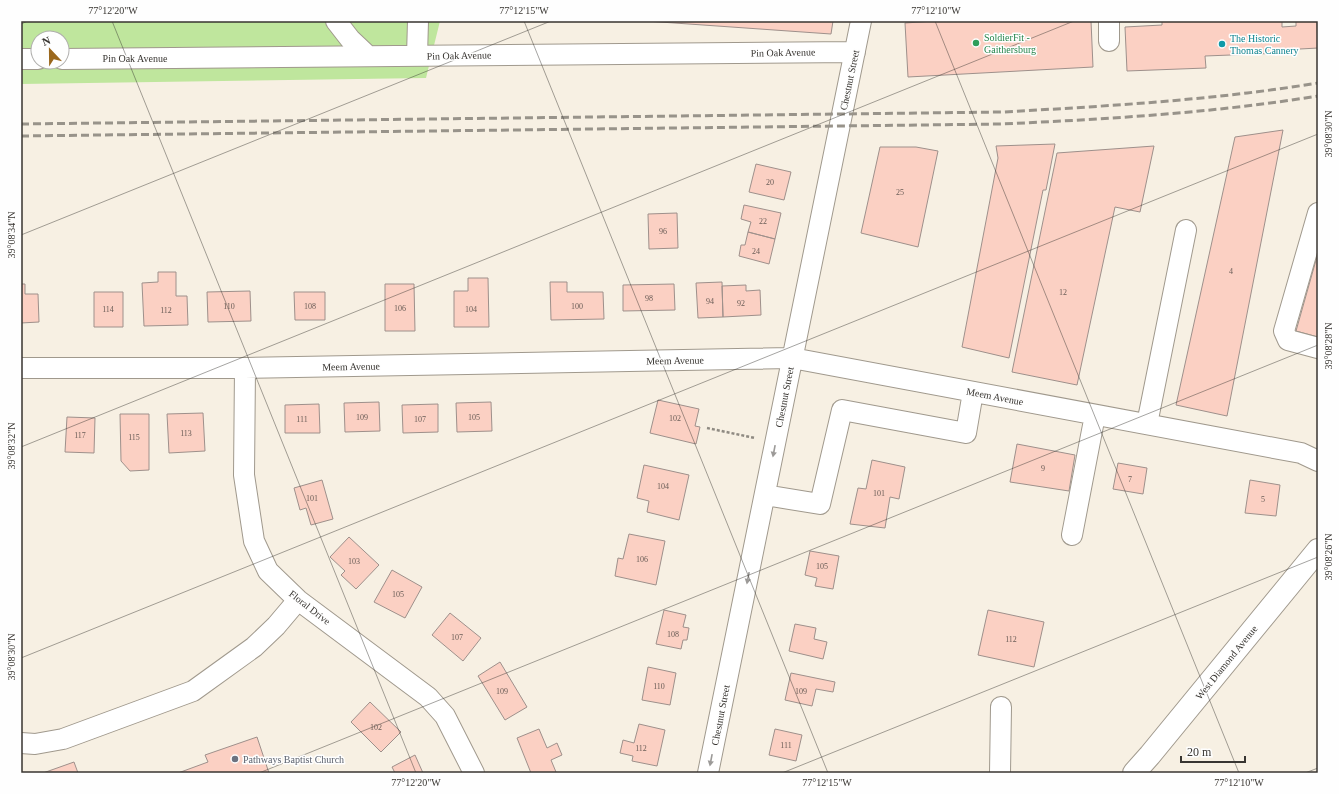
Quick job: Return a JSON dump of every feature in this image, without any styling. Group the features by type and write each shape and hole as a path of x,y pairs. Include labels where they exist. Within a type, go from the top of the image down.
{"main road":[{"name":"West Diamond Avenue","path":"1134,773 1150,756 1318,550"}],"street":[{"path":"336,21 346,35 368,56"},
{"path":"417,56 418,21"},
{"name":"Chestnut Street","path":"708,773 861,21"},
{"path":"1109,21 1109,41"},
{"name":"Pin Oak Avenue","path":"70,59 855,52"},
{"path":"1318,213 1284,331 1288,340 1318,348"},
{"path":"1147,424 1186,230"},
{"name":"Meem Avenue","path":"21,368 245,368 792,358 1302,453 1318,461"},
{"name":"Floral Drive","path":"245,368 244,475 254,541 268,571 298,600 428,697 445,716 474,773"},
{"path":"765,495 820,504 842,410 966,434 973,392"},
{"path":"1072,535 1096,415"},
{"path":"21,743 35,744 63,739 193,691 254,647 276,626 298,600"},
{"path":"1000,773 1001,707"}],"path":[{"path":"707,428 775,442"}],"green space":[{"path":"21,21 440,21 426,78 21,84"}],"building":[{"path":"646,21 833,21 831,34"},
{"path":"934,21 1091,21 1093,67 908,77 905,23"},
{"name":"The Historic Thomas Cannery","path":"1162,21 1282,21 1282,27 1296,26 1296,21 1317,21 1318,48 1282,50 1282,53 1205,56 1206,68 1127,71 1125,27 1162,25"},
{"path":"1283,130 1227,416 1176,405 1235,137"},
{"path":"1055,144 1046,190 1043,190 1009,358 962,347 998,158 996,146"},
{"path":"1154,146 1140,212 1115,207 1077,385 1012,372 1057,153"},
{"path":"880,147 916,147 938,151 918,247 861,233"},
{"path":"756,164 791,172 784,200 749,192"},
{"path":"744,205 781,213 775,239 748,232 751,222 741,219"},
{"path":"677,213 678,248 649,249 648,214"},
{"path":"748,232 775,239 769,264 739,256 741,245 745,245"},
{"path":"1318,253 1318,337 1296,331"},
{"path":"158,272 176,272 176,296 187,296 188,325 144,326 142,283 158,282"},
{"path":"468,278 488,278 489,327 454,327 454,291 468,291"},
{"path":"550,282 567,282 567,292 603,292 604,319 551,320"},
{"path":"722,282 723,317 698,318 696,283"},
{"path":"21,284 25,284 25,294 38,294 39,322 21,323"},
{"path":"385,284 414,284 415,331 385,331"},
{"path":"674,284 675,310 623,311 623,285"},
{"path":"746,285 746,291 760,290 761,315 723,317 722,286"},
{"path":"250,291 251,321 208,322 207,292"},
{"path":"94,292 123,292 123,327 94,327"},
{"path":"294,292 325,292 325,320 295,320"},
{"path":"658,400 699,409 695,426 700,427 696,444 650,433"},
{"path":"379,402 380,431 345,432 344,403"},
{"path":"491,402 492,431 457,432 456,403"},
{"path":"319,404 320,433 285,433 285,405"},
{"path":"438,404 438,432 403,433 402,405"},
{"path":"203,413 205,451 169,453 167,414"},
{"path":"120,414 149,414 149,470 130,471 121,461"},
{"path":"67,417 95,418 94,453 65,452"},
{"path":"1017,444 1075,455 1069,491 1010,482"},
{"path":"872,460 905,467 899,499 890,497 885,528 850,524 858,488 866,489"},
{"path":"1118,463 1147,468 1143,494 1113,489"},
{"path":"644,465 689,475 679,520 647,512 649,501 637,498"},
{"path":"322,480 333,519 311,525 306,508 300,510 294,488"},
{"path":"1250,480 1280,485 1276,516 1245,513"},
{"path":"629,534 665,541 656,585 615,576 618,558 623,559"},
{"path":"349,537 379,565 356,589 341,575 345,571 330,557"},
{"path":"810,551 839,556 833,589 815,586 817,578 805,575"},
{"path":"392,570 422,587 405,618 374,602"},
{"path":"664,610 686,615 683,627 689,628 687,640 683,640 681,649 656,644"},
{"path":"988,610 1044,622 1034,667 978,655"},
{"path":"450,613 481,638 463,661 432,635"},
{"path":"795,624 816,628 814,639 827,642 823,659 789,651"},
{"path":"500,662 527,707 505,720 478,676"},
{"path":"648,667 676,673 670,705 642,700"},
{"path":"791,673 835,682 833,692 816,689 812,706 785,700"},
{"path":"370,702 401,732 381,752 351,722"},
{"path":"639,724 665,730 657,766 632,761 633,756 620,753 623,740 634,743"},
{"path":"539,729 547,748 557,743 562,755 551,760 556,772 531,773 517,738"},
{"path":"775,729 802,735 796,761 769,755"},
{"name":"Pathways Baptist Church","path":"257,737 269,773 178,773 208,762 205,755"},
{"path":"415,755 423,773 395,773 392,767"},
{"path":"74,762 78,773 43,773"}],"railway":[{"path":"21,124 1003,112 1122,105 1201,98 1318,83"},
{"path":"21,136 1002,124 1200,111 1318,96"}],"place":[{"name":"SoldierFit - Gaithersburg","path":"976,43"},
{"name":"The Historic Thomas Cannery","path":"1222,44"},
{"name":"Pathways Baptist Church","path":"235,759"}]}
